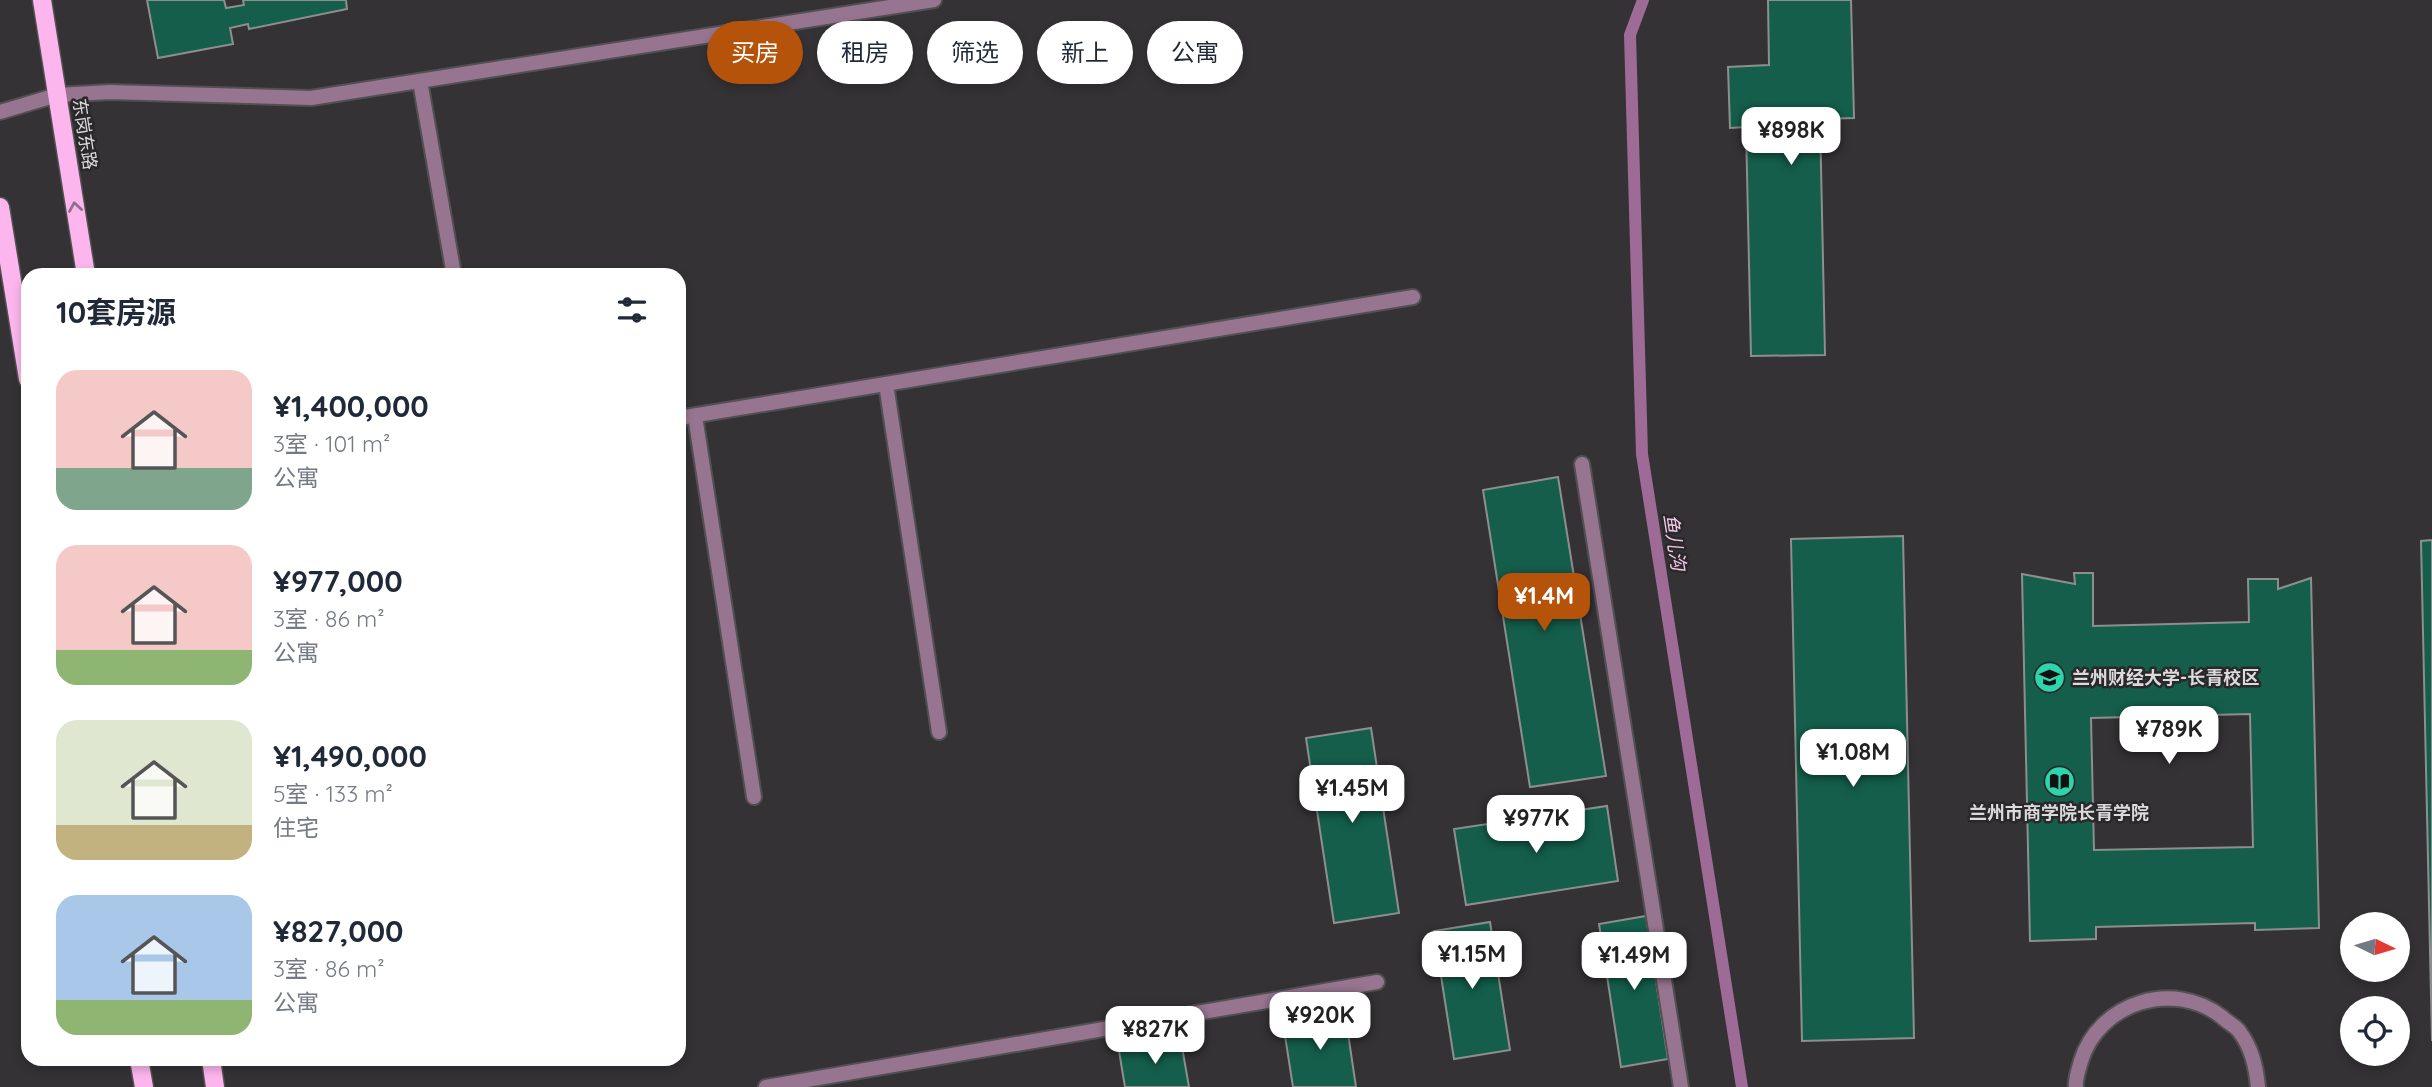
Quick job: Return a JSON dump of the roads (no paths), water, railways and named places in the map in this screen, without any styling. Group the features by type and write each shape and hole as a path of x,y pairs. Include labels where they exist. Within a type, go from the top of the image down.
{"main road":[{"name":"东岗东路","path":"42,0 85,268"},
{"path":"0,207 21,336"},
{"path":"140,1066 144,1087"},
{"path":"212,1066 215,1087"}],"street":[{"path":"0,112 57,95 110,92 311,98 934,0"},
{"path":"420,81 453,268"},
{"path":"686,417 1413,297"},
{"path":"886,384 939,732"},
{"path":"695,416 754,797"},
{"path":"1582,464 1681,1087"},
{"path":"766,1087 1377,982"},
{"path":"2076,1087 2086,1046 2109,1018 2140,1001 2176,997 2210,1008 2238,1031 2255,1062 2258,1087"}],"waterway":[{"name":"鱼儿沟","path":"1643,0 1630,35 1642,454 1742,1087"}],"place":[{"name":"兰州财经大学-长青校区","path":"2049,677"},
{"name":"兰州市商学院长青学院","path":"2059,782"}]}
